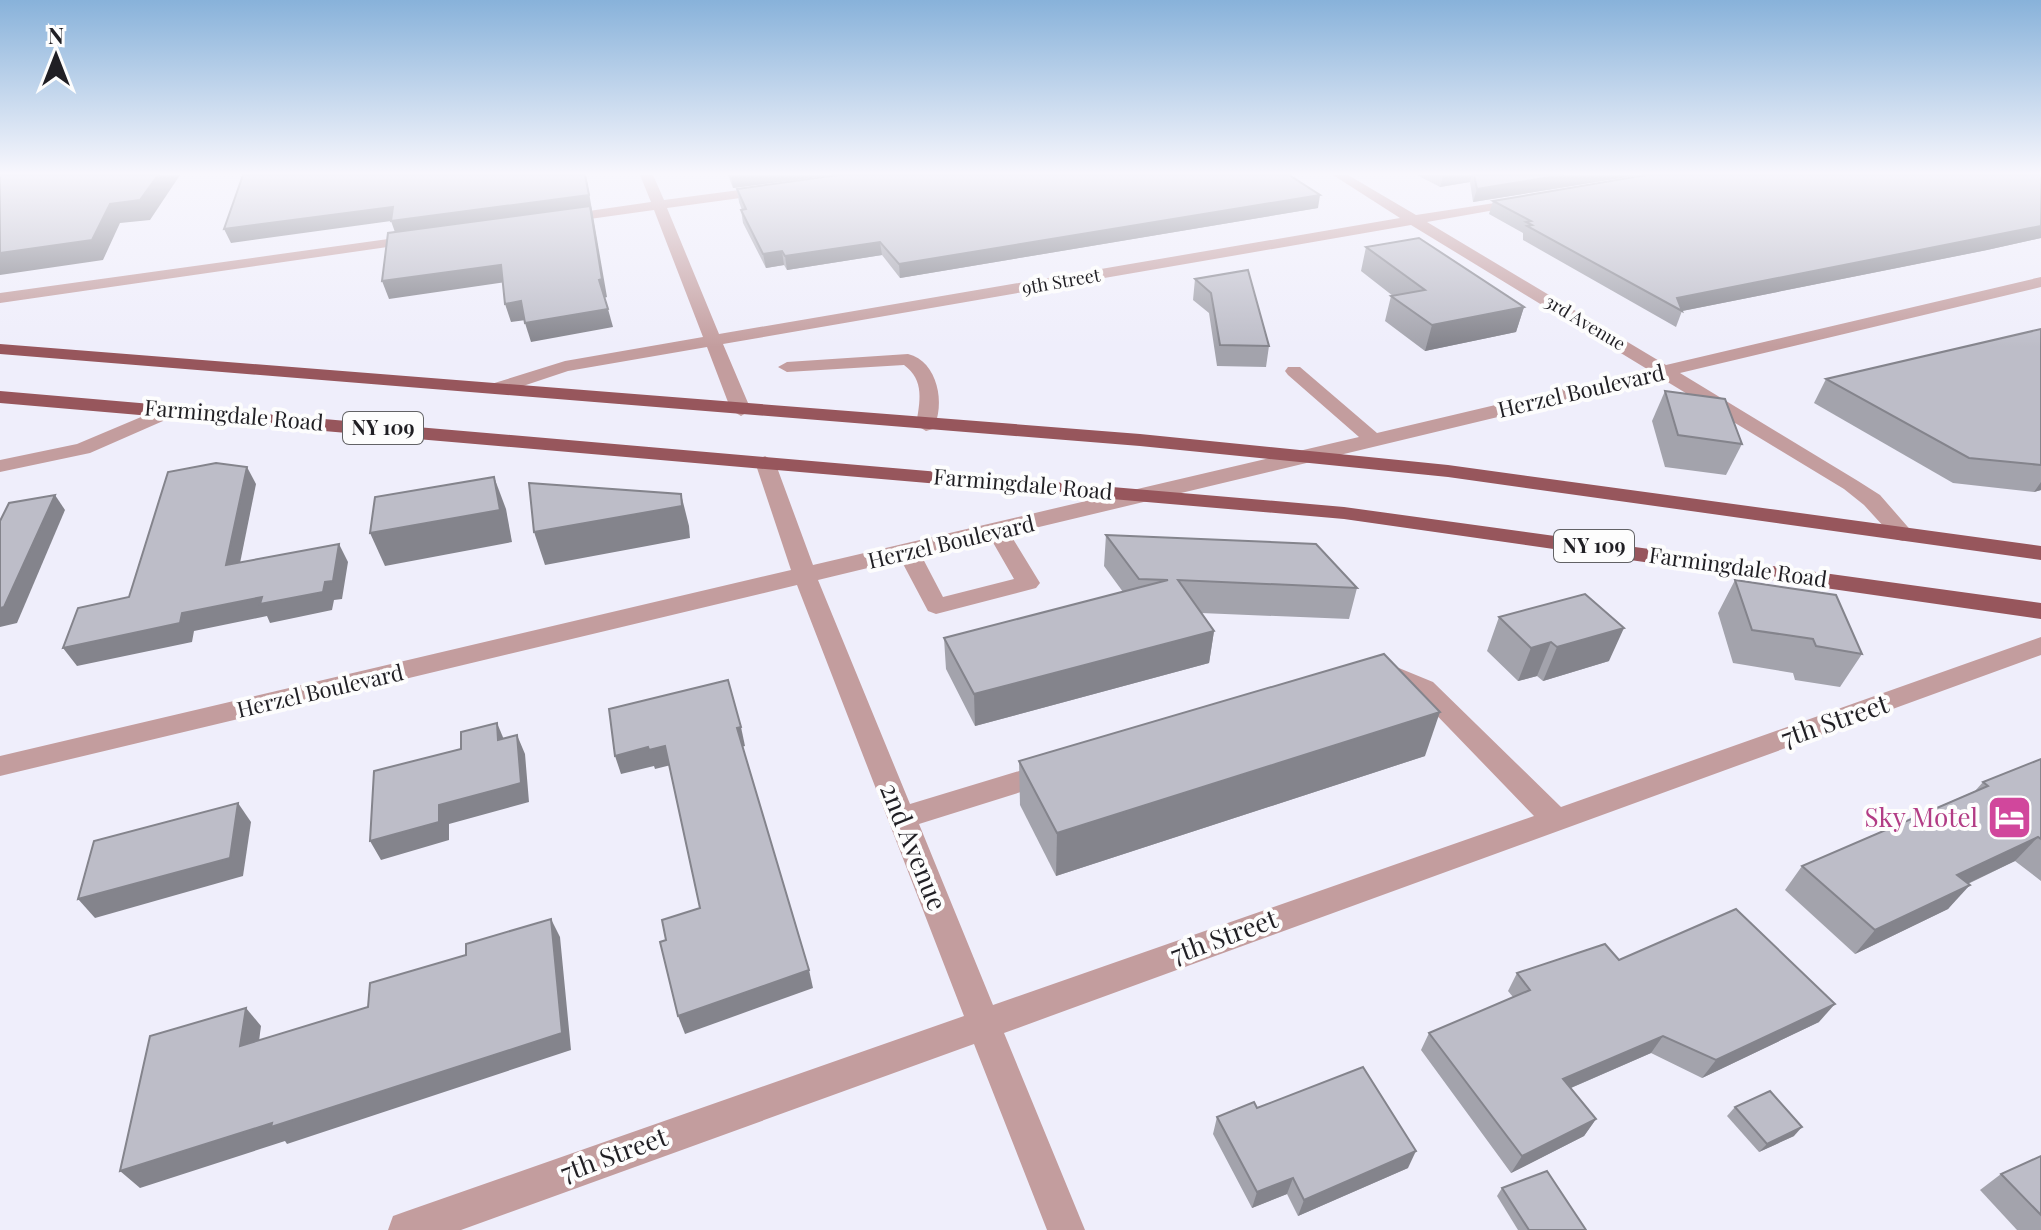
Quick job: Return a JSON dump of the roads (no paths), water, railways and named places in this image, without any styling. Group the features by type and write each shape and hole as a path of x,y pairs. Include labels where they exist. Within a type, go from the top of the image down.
{"main road":[{"name":"NY 109","path":"0,349 1140,440 1448,471 2041,553"},
{"name":"Farmingdale Road","path":"0,397 1344,513 1461,527 2041,611"}],"street":[{"path":"669,232 741,410"},
{"name":"9th Street","path":"495,389 565,366 1344,232"},
{"name":"3rd Avenue","path":"1436,232 1861,492 1903,534"},
{"path":"0,298 439,236"},
{"name":"Herzel Boulevard","path":"0,766 2041,282"},
{"path":"787,367 908,359 919,366 931,390 926,425"},
{"path":"1294,371 1374,440"},
{"path":"0,466 83,449 172,410"},
{"name":"2nd Avenue","path":"765,462 805,576 1066,1230"},
{"path":"908,552 936,606 1028,583 997,531"},
{"name":"7th Street","path":"407,1230 2041,645"},
{"path":"1360,677 1380,673 1416,681 1555,819"},
{"path":"902,818 1074,765"}],"place":[{"name":"Sky Motel","path":"2009,818"}]}
